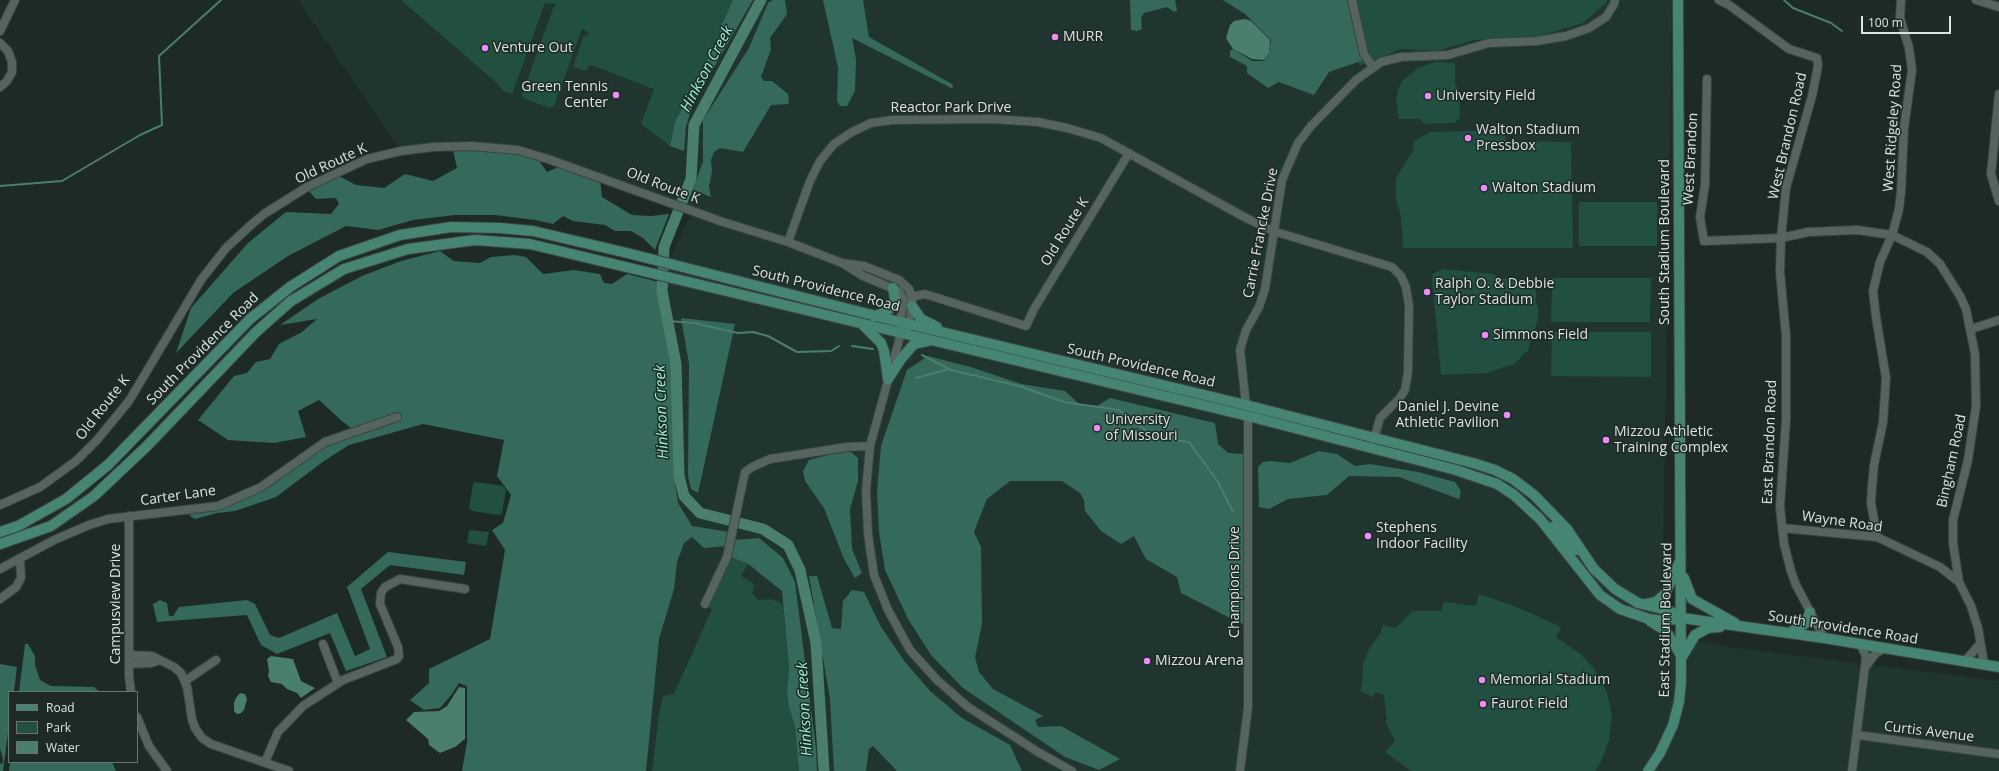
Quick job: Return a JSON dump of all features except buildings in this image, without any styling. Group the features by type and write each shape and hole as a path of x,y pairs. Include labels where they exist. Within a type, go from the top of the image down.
{"main road":[{"name":"South Stadium Boulevard","path":"1678,0 1680,485"},
{"name":"South Providence Road","path":"0,532 18,526 66,499 102,470 250,319 290,287 339,256 400,236 452,228 500,228 533,231 628,253 874,316 935,341 1248,416 1456,470 1497,484 1514,495 1540,519 1600,595 1620,609 1641,616 1663,621 1682,618 1740,626 1824,638 1999,667"},
{"name":"South Providence Road","path":"0,544 51,526 94,496 147,446 256,332 291,301 344,269 408,249 475,240 530,244 861,323 944,333 1246,405 1374,439 1473,463 1495,470 1513,479 1534,494 1567,529 1594,569 1615,589 1644,604 1666,610 1682,618"},
{"path":"874,316 884,313 893,306 895,299 893,288"},
{"path":"912,302 921,319 935,325 944,333"},
{"path":"861,323 881,343 884,351 888,379"},
{"path":"888,379 901,359 914,344 935,341"},
{"name":"East Stadium Boulevard","path":"1648,771 1660,753 1673,725 1679,702 1682,657 1680,485"},
{"path":"1540,519 1556,529 1573,548 1583,552"},
{"path":"1644,604 1656,602 1665,594 1681,558"},
{"path":"1681,558 1685,582 1692,599 1740,626"},
{"path":"1789,633 1806,623 1810,612"},
{"path":"1641,616 1666,631 1682,657 1695,635 1701,631 1708,628 1740,626"}],"street":[{"path":"0,31 16,0"},
{"path":"1352,0 1364,54 1373,67"},
{"name":"Carrie Francke Drive","path":"1246,405 1240,350 1246,330 1259,307 1264,289 1282,180 1298,143 1327,109 1356,80 1381,62 1401,57 1448,55 1489,43 1536,41 1566,36 1590,28 1606,17 1615,0"},
{"name":"West Brandon Road","path":"1719,0 1729,5 1789,49 1817,58 1818,66 1812,96 1786,188 1781,238"},
{"name":"West Ridgeley Road","path":"1877,537 1871,502 1874,465 1883,422 1886,378 1873,291 1880,262 1892,235 1900,204 1904,128 1912,70 1909,48 1900,18 1901,0"},
{"path":"1976,0 1999,7"},
{"path":"0,43 8,51 12,62 12,72 8,81 0,87"},
{"name":"West Brandon","path":"1704,241 1700,217 1705,185 1706,79"},
{"path":"1999,94 1992,174 1999,201"},
{"name":"Reactor Park Drive","path":"788,242 810,181 820,161 834,144 852,132 871,124 899,120 992,119 1038,122 1067,128 1101,138 1246,218 1273,231 1392,268 1401,276 1406,287 1409,306 1408,372 1405,390 1380,418 1374,439"},
{"name":"Old Route K","path":"0,504 40,487 76,461 110,426 129,401 201,280 226,248 264,214 306,187 367,159 433,147 471,146 518,150 548,158 723,222 788,242 842,263 863,276 893,288"},
{"name":"Old Route K","path":"1026,326 1034,309 1129,153"},
{"name":"Bingham Road","path":"1704,241 1781,238 1808,232 1857,230 1892,235 1927,252 1940,264 1952,280 1960,296 1970,329 1974,354 1976,412 1968,460 1953,520 1953,543 1959,582 1971,606 1978,628 1984,664"},
{"name":"East Brandon Road","path":"1781,238 1780,272 1786,336 1785,455 1780,507 1782,528 1791,571 1796,585 1824,638"},
{"name":"Old Route K","path":"842,263 864,266 899,280 904,283 912,302"},
{"path":"893,288 899,290 904,300 903,327"},
{"name":"South Providence Road","path":"912,302 925,294 1026,326"},
{"path":"912,302 903,327 870,446 866,491 868,534 874,575 888,610 910,650 937,680 968,707 1038,752 1072,771"},
{"path":"1970,329 1999,320"},
{"name":"Champions Drive","path":"1240,771 1248,708 1248,416"},
{"name":"Carter Lane","path":"0,568 20,559 54,540 89,525 129,516 218,506 261,487 325,442 397,418"},
{"path":"705,604 730,548 746,472 752,466 761,462 799,454 870,446"},
{"name":"Campusview Drive","path":"129,516 129,664 131,691"},
{"name":"Wayne Road","path":"1782,528 1877,537 1940,567 1959,582"},
{"path":"0,599 16,588 21,578 22,569 20,559"},
{"path":"265,762 278,732 303,706 338,683 354,675 394,661 400,656 398,647 380,604 381,593 385,587 400,579 466,589"},
{"path":"323,644 338,683"},
{"path":"1852,771 1866,656 1860,644"},
{"path":"1965,661 1980,644"},
{"path":"1865,666 1871,658 1885,648"},
{"path":"129,655 152,656 174,667 181,673 185,681 192,719 195,728 202,738 212,744 289,771"},
{"path":"129,664 151,663 160,660"},
{"path":"185,681 216,660"},
{"path":"138,720 148,746 167,771"},
{"name":"Curtis Avenue","path":"1856,735 1999,754"}],"shaded area":[{"name":"University of Missouri","path":"298,0 1672,0 1663,557 1656,632 1727,647 1999,681 1999,771 475,771 650,299 693,210 548,159 471,146 401,151"},
{"path":"733,0 753,0 694,102 686,126 684,151 670,146 675,122 719,38 721,26"},
{"path":"773,0 785,0 787,14 770,38 771,49 761,77 764,81 772,81 788,94 789,102 788,104 771,105 743,152 720,148 714,152 711,160 712,171 709,187 711,197 693,190 703,161 703,120 749,48 768,3"},
{"path":"823,0 863,0 869,37 952,84 953,88 852,38 856,59 855,91 847,106 840,106 837,101 838,67"},
{"path":"1130,0 1175,0 1177,10 1174,12 1167,7 1144,13 1141,18 1142,29 1137,31 1131,30"},
{"path":"1223,0 1350,0 1362,52 1361,61 1329,72 1314,95 1279,82 1268,88 1247,73 1247,66 1230,57 1230,51 1233,49 1252,61 1264,61 1269,53 1271,40 1245,14"},
{"path":"472,148 517,153 537,158 547,172 561,166 600,180 602,197 632,215 651,216 669,214 655,250 643,238 631,231 615,231 605,225 573,221 563,216 553,224 495,215 455,215 413,220 378,230 346,226 288,256 233,293 176,353 191,308 248,243 286,212 331,214 339,204 336,198 316,199 308,190 339,176 356,185 384,188 405,174 433,181 457,168 453,150"},
{"path":"440,251 454,261 480,263 491,257 514,255 526,257 543,274 574,270 600,274 604,283 612,284 627,274 659,282 672,363 674,476 678,503 692,526 729,532 727,546 704,548 692,537 684,543 677,562 674,589 659,639 646,771 462,771 467,742 467,686 459,683 440,708 424,710 410,700 429,683 429,669 490,639 505,550 492,530 503,523 511,495 497,476 504,440 423,424 349,445 324,461 276,497 235,511 217,513 195,519 190,516 189,513 220,509 325,446 356,432 319,400 298,411 306,437 274,443 228,440 198,420 234,376 247,373 256,362 270,359 279,344 302,332 317,319 280,325 318,299 362,276 401,261"},
{"path":"681,318 735,324 698,493 691,489 688,476 689,364"},
{"path":"928,356 974,368 1021,384 1065,391 1079,404 1097,406 1110,398 1215,423 1218,444 1228,453 1243,454 1244,625 1181,593 1177,577 1146,559 1134,536 1121,544 1101,531 1085,511 1084,500 1080,493 1062,481 1010,481 987,499 974,532 981,547 982,624 975,657 979,672 993,689 1043,716 1035,720 1038,727 1061,726 1120,759 1099,770 1065,757 963,688 931,655 908,619 885,570 879,532 877,491 881,446 907,370"},
{"path":"1319,451 1337,454 1355,466 1370,464 1418,472 1455,482 1461,491 1459,499 1399,477 1349,476 1327,495 1288,499 1269,509 1259,507 1258,467 1263,462 1271,461 1290,463"},
{"path":"839,452 851,452 858,458 858,481 850,509 852,549 862,573 855,578 844,559 824,508 805,481 803,471 809,460"},
{"path":"759,538 783,558 795,582 816,749 817,771 799,771 795,726 789,708 787,692 789,667 782,591 748,564 731,557 734,540"},
{"path":"388,552 466,562 464,575 390,565 361,589 387,657 346,671 330,633 277,654 261,645 247,615 157,622 153,604 160,600 167,603 169,616 173,616 179,607 247,600 255,604 270,635 279,638 337,613 355,656 370,649 347,587"},
{"path":"809,576 817,576 832,628 841,629 843,601 852,590 864,592 881,627 905,662 930,691 962,718 1010,745 1022,771 897,771 873,746 869,749 866,771 834,771 830,699"},
{"path":"25,644 28,644 35,656 35,665 40,680 51,686 94,687 99,691 19,691"},
{"path":"0,664 17,667 14,691 8,691 8,734 3,771 0,771 0,764 3,763 3,759 0,748"},
{"path":"10,763 112,763 116,771 9,771"}],"green space":[{"path":"401,0 733,0 721,25 719,38 675,122 670,146 641,124 654,89 591,65 588,67 587,71 573,67 584,35 587,36 588,32 582,29 554,106 550,108 523,98 522,95 554,6 557,4 545,3 512,94 503,91 499,85"},
{"path":"1345,0 1607,0 1606,3 1583,23 1540,36 1474,40 1436,51 1401,49 1360,66"},
{"name":"University Field","path":"1435,62 1455,63 1455,85 1459,89 1460,117 1454,123 1424,124 1420,119 1399,119 1396,102 1398,90 1402,81 1418,68"},
{"name":"Walton Stadium","path":"1505,130 1506,141 1571,142 1573,248 1403,248 1401,216 1396,199 1396,178 1414,149 1413,142 1430,132"},
{"path":"1579,202 1657,202 1657,246 1579,246"},
{"name":"Simmons Field","path":"1442,269 1493,274 1502,279 1536,279 1536,304 1538,307 1538,319 1528,350 1514,364 1487,373 1441,375 1432,279 1433,274"},
{"path":"1552,278 1651,278 1650,322 1551,322"},
{"path":"1552,332 1651,332 1651,377 1551,376"},
{"path":"476,482 503,486 506,490 502,513 499,515 472,511 469,508 473,484"},
{"path":"469,530 489,532 486,546 467,543"},
{"path":"731,557 748,564 741,576 753,583 754,588 752,593 759,600 770,599 780,602 783,606 789,667 787,692 789,708 795,726 799,771 652,771 659,713 663,696 674,694 712,609 706,605"},
{"name":"Memorial Stadium","path":"1479,594 1517,607 1561,627 1556,637 1582,655 1595,670 1607,692 1612,716 1609,741 1601,762 1595,771 1411,771 1385,752 1395,741 1387,725 1384,695 1375,692 1373,697 1360,691 1362,684 1363,664 1369,649 1380,634 1383,625 1395,628 1413,611 1441,611 1444,602 1476,606"}],"water":[{"path":"1245,19 1251,21 1270,40 1269,53 1264,60 1252,59 1233,49 1226,38 1230,25 1234,21"},
{"path":"271,656 293,659 301,681 315,688 301,698 297,693 287,689 282,684 271,682 268,676 269,671 267,659"},
{"path":"459,687 465,688 465,739 455,747 440,753 429,745 428,739 406,720 414,712 439,711 447,706"},
{"path":"240,693 245,694 247,699 244,710 237,714 234,711 234,703"}],"waterway":[{"path":"0,186 62,181 140,135 162,125 159,56 221,0"},
{"name":"Hinkson Creek","path":"761,0 694,125 691,179 664,247 662,291 676,364 679,476 684,496 700,513 763,529 788,545 800,570 816,643 824,771"},
{"path":"1784,0 1793,8 1831,23 1842,31"},
{"path":"668,321 694,323 738,333 753,332 768,336 797,352 831,351 839,346"},
{"path":"852,346 873,349"},
{"path":"922,355 951,370 1019,386 1064,402 1119,410 1156,438 1189,442 1218,482 1233,512"},
{"path":"916,378 949,369"}],"place":[{"name":"MURR","path":"1055,37"},
{"name":"Venture Out","path":"485,48"},
{"name":"Green Tennis Center","path":"616,95"},
{"name":"University Field","path":"1428,96"},
{"name":"Walton Stadium Pressbox","path":"1468,138"},
{"name":"Walton Stadium","path":"1484,188"},
{"name":"Ralph O. & Debbie Taylor Stadium","path":"1427,292"},
{"name":"Simmons Field","path":"1485,335"},
{"name":"Daniel J. Devine Athletic Pavilion","path":"1507,415"},
{"name":"University of Missouri","path":"1097,428"},
{"name":"Mizzou Athletic Training Complex","path":"1606,440"},
{"name":"Stephens Indoor Facility","path":"1368,536"},
{"name":"Mizzou Arena","path":"1147,661"},
{"name":"Memorial Stadium","path":"1482,680"},
{"name":"Faurot Field","path":"1483,704"}]}
